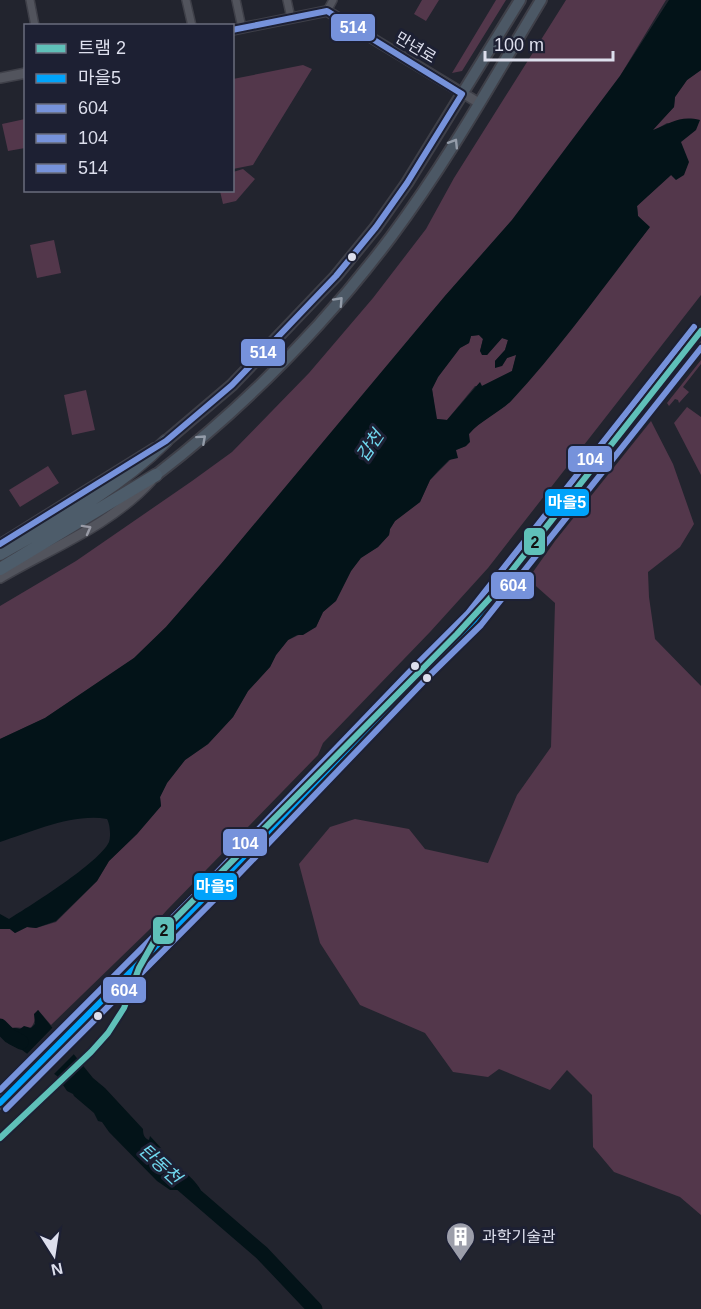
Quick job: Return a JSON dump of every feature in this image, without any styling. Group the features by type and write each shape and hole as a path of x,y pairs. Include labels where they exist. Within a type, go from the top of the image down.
{"highway":[{"path":"0,554 102,493 149,458 166,441"},
{"path":"0,569 156,475"}],"main road":[{"path":"166,441 232,385 336,276 376,227 407,183 520,0"},
{"path":"156,475 191,448 245,400 350,288 391,237 423,191 542,0"},
{"path":"2,1100 208,894 421,672 476,619 701,333"}],"street":[{"path":"30,0 35,24"},
{"path":"186,0 192,24"},
{"path":"236,0 237,29 327,11 333,0"},
{"path":"287,0 291,18"},
{"name":"만년로","path":"327,11 478,104"},
{"path":"0,78 24,73"},
{"path":"0,544 166,441"},
{"path":"0,578 134,500 156,475"}],"shaded area":[{"path":"422,0 439,0 426,21 414,14"},
{"path":"496,0 506,0 462,71 452,73"},
{"path":"566,0 666,0 620,76 512,220 445,296 166,627 134,658 45,718 0,739 0,606 76,561 232,452 309,373 373,298 426,229 454,178"},
{"path":"303,65 312,69 253,165 234,169 234,79"},
{"path":"701,70 701,295 488,568 323,743 318,755 150,929 51,1025 38,1010 30,1028 7,1029 0,1022 0,929 10,929 15,933 27,927 36,928 56,922 97,881 109,861 161,806 160,797 167,783 185,760 208,744 233,717 248,691 270,667 288,640 316,627 323,612 336,600 360,558 378,547 389,535 395,521 420,502 430,480 456,454 456,450 466,446 469,434 475,427 510,402 649,228 638,216 637,206 671,175 681,141 695,130 667,123 653,131 652,129 674,107 675,97 687,80"},
{"path":"24,119 24,148 8,151 2,124"},
{"path":"243,169 255,179 236,201 223,204 220,192 234,192 234,172"},
{"path":"54,240 61,273 37,278 30,245"},
{"path":"479,335 483,339 480,351 487,355 502,338 508,340 505,350 495,361 502,366 507,358 517,354 512,371 482,386 475,386 447,420 436,419 432,389 438,377 460,348 469,343 471,336"},
{"path":"701,360 701,364 683,387 689,392 679,403 675,399 669,406 667,403"},
{"path":"86,390 95,430 72,435 64,395"},
{"path":"687,407 701,417 701,475 674,423"},
{"path":"651,421 673,464 694,524 680,547 648,572 655,639 701,686 701,1215 680,1197 614,1172 593,1147 592,1095 567,1070 550,1090 499,1069 488,1077 453,1072 425,1033 360,1005 320,943 299,864 330,827 355,819 409,829 425,849 488,863 517,795 551,747 555,603 528,579 555,541"},
{"path":"48,466 59,483 20,507 9,490"}],"water":[{"name":"갑천","path":"669,0 701,0 701,70 687,80 675,97 674,107 653,130 681,119 700,120 696,130 681,142 689,162 684,175 676,180 671,175 637,206 638,216 650,227 566,337 512,400 469,434 470,442 456,450 458,458 449,460 430,480 420,502 395,521 389,535 378,547 361,558 351,571 336,601 323,612 316,627 288,640 270,667 248,691 233,717 208,744 185,760 167,783 160,797 161,806 109,861 97,881 56,921 36,928 27,927 15,933 10,929 0,929 0,914 9,919 63,883 103,851 109,842 110,833 107,819 80,819 53,824 0,842 0,739 45,718 134,658 166,627 445,296 512,220 620,76","holes":["479,335 483,339 480,351 482,355 487,355 502,338 508,340 505,350 495,361 495,368 502,366 507,358 516,355 512,371 482,386 480,382 447,420 437,419 432,389 438,377 460,348 469,343 471,336"]},
{"path":"38,1010 93,1078 143,1129 146,1138 149,1140 150,1136 161,1148 155,1147 160,1159 167,1159 186,1174 203,1194 186,1201 157,1181 102,1122 98,1121 94,1113 67,1091 57,1076 22,1050 9,1044 1,1036 12,1028 20,1029 24,1026 31,1028 35,1024 34,1014"}],"pier":[{"path":"55,1025 77,1051 52,1076 25,1056"},
{"path":"165,1190 204,1190 206,1194 186,1204"}],"waterway":[{"name":"탄동천","path":"0,1026 10,1036 21,1042"},
{"name":"탄동천","path":"182,1184 262,1253 315,1309"}],"tram line":[{"name":"2","path":"0,1138 108,1033 124,1008 139,968 156,938 491,597 701,331"}],"transit line":[{"name":"514","path":"234,30 327,11 462,94"},
{"name":"514","path":"0,544 166,441 232,385 336,276 376,227 407,183 462,94"},
{"name":"104","path":"0,1090 202,888 468,613 694,327"},
{"name":"마을5","path":"0,1103 208,894 421,672 475,619 701,333"},
{"name":"604","path":"6,1109 214,900 427,678 481,625 701,348"}],"place":[{"name":"과학기술관","path":"461,1262"}]}
